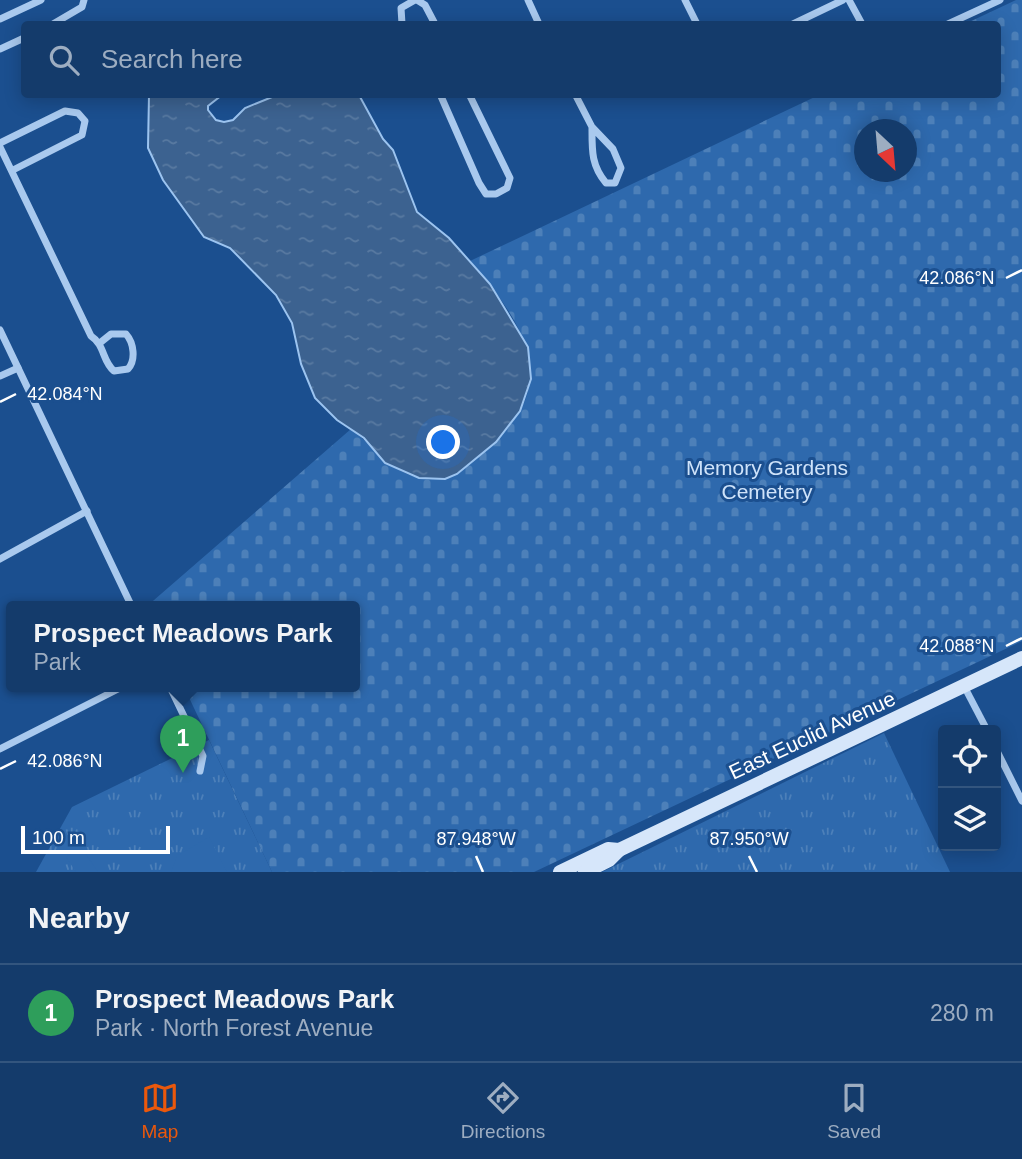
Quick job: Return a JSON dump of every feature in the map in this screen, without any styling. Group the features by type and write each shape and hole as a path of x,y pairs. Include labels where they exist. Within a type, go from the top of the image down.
{"main road":[{"name":"East Euclid Avenue","path":"585,872 609,860 619,850 1022,658"},
{"name":"East Euclid Avenue","path":"560,872 608,849 619,850"}],"street":[{"path":"0,19 41,0"},
{"path":"57,21 82,7 84,0"},
{"path":"402,21 401,8 416,0 425,5 433,21"},
{"path":"528,0 536,21"},
{"path":"685,0 696,21"},
{"path":"799,21 843,0"},
{"path":"849,0 860,21"},
{"path":"954,21 1000,0"},
{"path":"0,49 21,39"},
{"path":"441,98 479,183 486,194 496,194 507,188 510,178 472,98"},
{"path":"577,98 592,127 613,149 621,168 615,183 606,183 591,158 592,127"},
{"path":"13,170 82,135 85,121 78,113 65,111 0,145 92,336 101,342 110,368 119,372 128,369 133,361 129,338 117,332 105,337 101,342"},
{"path":"0,330 129,601"},
{"path":"0,376 18,368"},
{"path":"0,559 86,512"},
{"path":"964,686 984,725"},
{"path":"0,749 112,692"},
{"path":"172,692 203,756 200,771"},
{"path":"1001,759 1022,801"}],"green space":[{"name":"Memory Gardens Cemetery","path":"1016,0 1022,0 1022,641 534,872 272,872 186,692 360,692 360,601 153,601 351,429 397,469 427,479 442,477 455,471 503,433 521,409 529,385 529,361 522,336 491,287 470,261 813,98 1001,98 1001,21 971,21"},
{"path":"884,733 950,872 602,872"},
{"path":"209,740 272,872 36,872 72,807"},
{"path":"209,837 227,872 171,872 177,856"},
{"path":"81,847 98,872 76,872 66,857"}],"water":[{"path":"149,98 218,98 208,106 208,110 216,120 224,122 233,120 245,108 270,98 361,98 383,139 393,150 417,212 449,238 490,284 528,347 531,379 520,411 496,442 457,474 445,479 419,478 385,463 364,438 337,420 315,398 301,364 292,323 276,295 230,248 204,237 163,180 148,148"}],"place":[{"name":"Prospect Meadows Park","path":"183,773"}]}
